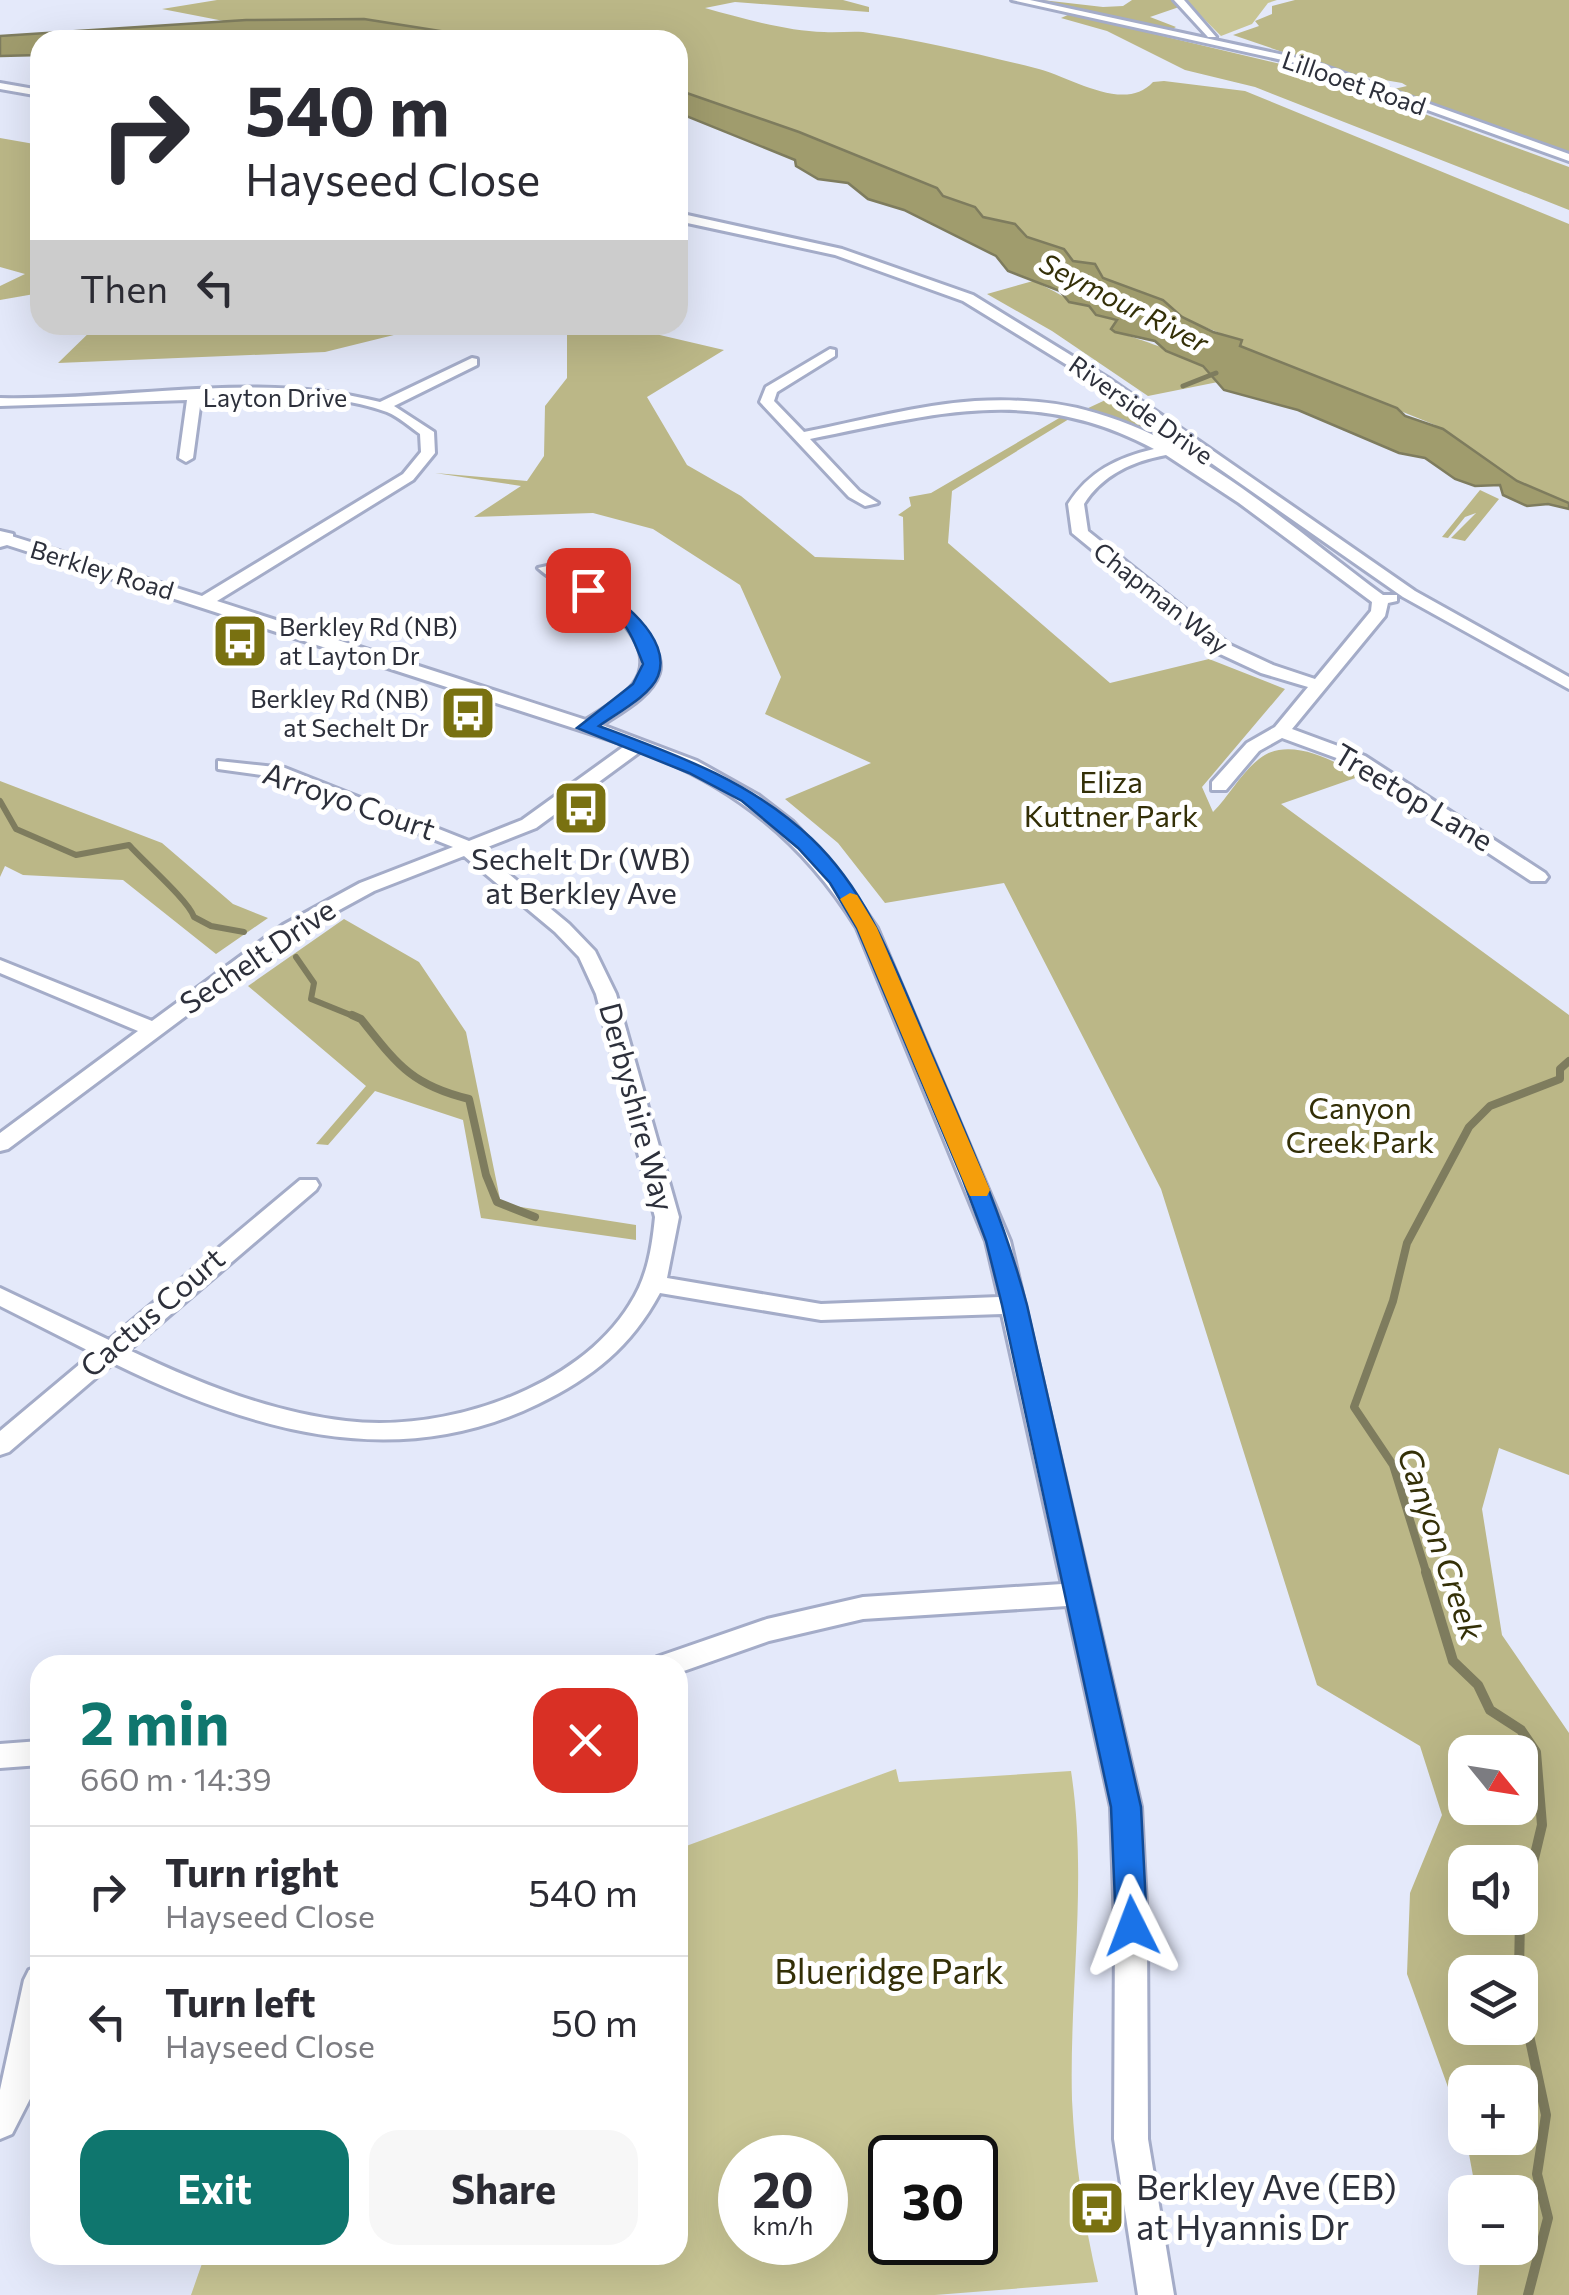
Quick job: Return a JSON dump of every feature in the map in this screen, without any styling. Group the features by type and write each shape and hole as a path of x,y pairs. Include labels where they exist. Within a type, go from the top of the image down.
{"street":[{"name":"Lillooet Road","path":"1017,0 1303,62 1569,158"},
{"path":"1179,0 1212,35"},
{"path":"0,86 30,91"},
{"name":"Riverside Drive","path":"688,219 838,252 968,298 1103,380 1409,594 1569,684"},
{"path":"830,353 766,396 767,402 854,494 870,503"},
{"path":"386,404 472,362"},
{"name":"Layton Drive","path":"0,402 58,405 309,392 386,404 410,415 427,432 428,453 417,469 204,602"},
{"path":"186,458 194,398"},
{"name":"Riverside Drive","path":"801,437 949,409 1026,406 1097,417 1198,470 1380,600"},
{"name":"Chapman Way","path":"1166,451 1130,458 1092,483 1076,504 1080,533 1224,649 1267,670 1318,685"},
{"path":"1198,470 1221,465"},
{"name":"Berkley Road","path":"2,540 204,602 638,746 748,797 805,844 838,880 867,928 998,1241 1080,1594 1126,1807 1132,1926 1131,2138 1156,2295"},
{"path":"546,568 624,610 636,624 652,664 649,677 639,688 586,728"},
{"path":"1219,786 1253,747 1281,731 1379,612 1380,600 1409,594"},
{"name":"Treetop Lane","path":"1281,731 1359,760 1538,876"},
{"name":"Sechelt Drive","path":"0,1144 290,929 329,906 540,817 638,746"},
{"name":"Arroyo Court","path":"224,765 279,772 431,828 470,849"},
{"name":"Derbyshire Way","path":"0,1296 110,1350 283,1423 355,1433 432,1429 515,1405 593,1362 622,1334 654,1284 666,1246 667,1217 606,994 588,955 470,849"},
{"path":"0,966 154,1030"},
{"name":"Cactus Court","path":"0,1445 308,1185"},
{"path":"654,1284 821,1312 1014,1305"},
{"path":"688,1658 767,1630 863,1608 1080,1594"},
{"path":"0,1756 30,1754"},
{"path":"0,2124 18,2089 30,2030"}],"green space":[{"path":"217,0 843,0 869,7 869,12 735,2 705,8 794,29 863,32 949,48 1035,68 1112,94 1141,91 1153,82 1164,81 1245,91 1569,224 1569,503 1517,481 1435,425 1240,346 1241,340 1188,320 1103,278 1095,264 1073,261 1063,249 1027,237 1015,224 983,217 975,207 943,196 937,188 799,132 688,93 688,30 434,30 364,19 229,22 162,9"},
{"path":"1042,0 1103,7 1123,6 1132,0 1176,0 1182,6 1150,17 1176,27 1169,31"},
{"path":"1185,0 1277,0 1268,3 1252,24 1221,36"},
{"path":"1295,0 1569,0 1569,154 1394,89 1407,86 1402,83 1344,73 1233,35 1259,26 1255,21 1272,14 1272,6"},
{"path":"1070,14 1302,69 1569,167 1569,210 1255,87 1185,70 1107,31 1061,18"},
{"path":"0,138 30,143 30,295 0,300 0,286 25,274 0,267"},
{"path":"1033,281 1089,306 1096,315 1118,320 1115,332 1202,365 1218,382 1148,396 1052,331 987,294"},
{"path":"87,335 394,335 325,352 58,363"},
{"name":"Canyon Creek Park","path":"567,335 660,335 724,350 647,397 687,465 741,496 815,557 904,560 903,517 898,515 911,506 909,497 931,493 1061,417 1069,419 952,491 948,543 1110,683 1209,659 1285,689 1202,787 1213,812 1253,765 1271,752 1284,749 1311,753 1361,776 1281,804 1569,1015 1569,1475 1499,1448 1482,1509 1502,1635 1569,1733 1569,2295 1477,2295 1480,2265 1538,2265 1538,2175 1473,2175 1469,2155 1538,2155 1538,2065 1448,2065 1448,2087 1407,1974 1410,1893 1442,1815 1420,1746 1317,1685 1161,1189 1004,883 885,903 838,843 785,799 871,763 765,714 781,677 740,585 653,529 593,513 474,517 521,486 435,473 527,481 544,456 545,406 567,378"},
{"path":"1114,396 1164,432 1150,435 1084,410"},
{"path":"1480,490 1499,499 1465,541 1451,538 1476,513 1465,517 1448,538 1442,537"},
{"path":"0,781 162,843 233,904 268,918 216,954 123,880 23,875 5,866 0,877"},
{"path":"344,919 419,962 466,1032 501,1204 636,1225 636,1240 481,1218 463,1120 375,1091 328,1145 316,1144 366,1086 248,986"},
{"name":"Blueridge Park","path":"896,1769 899,1782 1071,1771 1078,1853 1072,2100 1081,2192 1098,2282 935,2295 191,2295 202,2265 688,2265 688,1845"}],"water":[{"path":"364,19 434,30 92,30 246,20"},
{"path":"30,34 30,55 0,56 0,36"},
{"name":"Seymour River","path":"688,93 799,132 937,188 943,196 975,207 983,217 1015,224 1027,237 1064,249 1073,261 1095,264 1103,278 1163,300 1182,317 1213,332 1242,340 1240,346 1443,429 1517,481 1569,503 1569,509 1548,504 1527,506 1503,495 1500,485 1475,486 1455,479 1425,458 1399,453 1298,410 1224,390 1203,366 1166,351 1155,341 1115,332 1111,329 1117,320 1096,315 1089,306 1069,302 1060,291 1008,271 996,256 904,210 868,199 848,183 818,179 796,166 795,160 688,117"}],"waterway":[{"path":"1183,386 1216,373"},
{"path":"0,801 16,829 76,855 129,845 175,891 194,917 211,926 244,932"},
{"path":"296,957 314,983 311,999 358,1018"},
{"path":"352,1015 361,1019 407,1071 433,1087 469,1099 486,1175 497,1202 535,1217"},
{"name":"Canyon Creek","path":"1427,1575 1393,1465 1354,1407 1393,1301 1407,1243 1469,1127 1490,1106 1560,1079 1560,1069 1569,1061"},
{"name":"Canyon Creek","path":"1426,1572 1453,1661 1478,1685 1490,1710 1521,1730 1536,1752 1542,1825 1537,1845"},
{"name":"Canyon Creek","path":"1519,1955 1520,1935"},
{"name":"Canyon Creek","path":"1528,2295 1548,2218 1537,2174 1546,2115 1531,2045"}],"slow traffic":[{"path":"850,899 867,928 978,1190"}],"place":[{"name":"Berkley Rd (NB) at Layton Dr","path":"240,641"},
{"name":"Berkley Rd (NB) at Sechelt Dr","path":"468,713"},
{"name":"Sechelt Dr (WB) at Berkley Ave","path":"581,808"},
{"name":"Berkley Ave (EB) at Hyannis Dr","path":"1097,2208"}],"route":[{"path":"588,590 624,610 636,624 652,664 649,677 639,688 586,728 696,769 748,797 778,819 838,880 867,928 974,1180 998,1241 1014,1305 1126,1807 1132,1926"}],"park label":[{"name":"Eliza Kuttner Park","path":"1111,800"}]}
